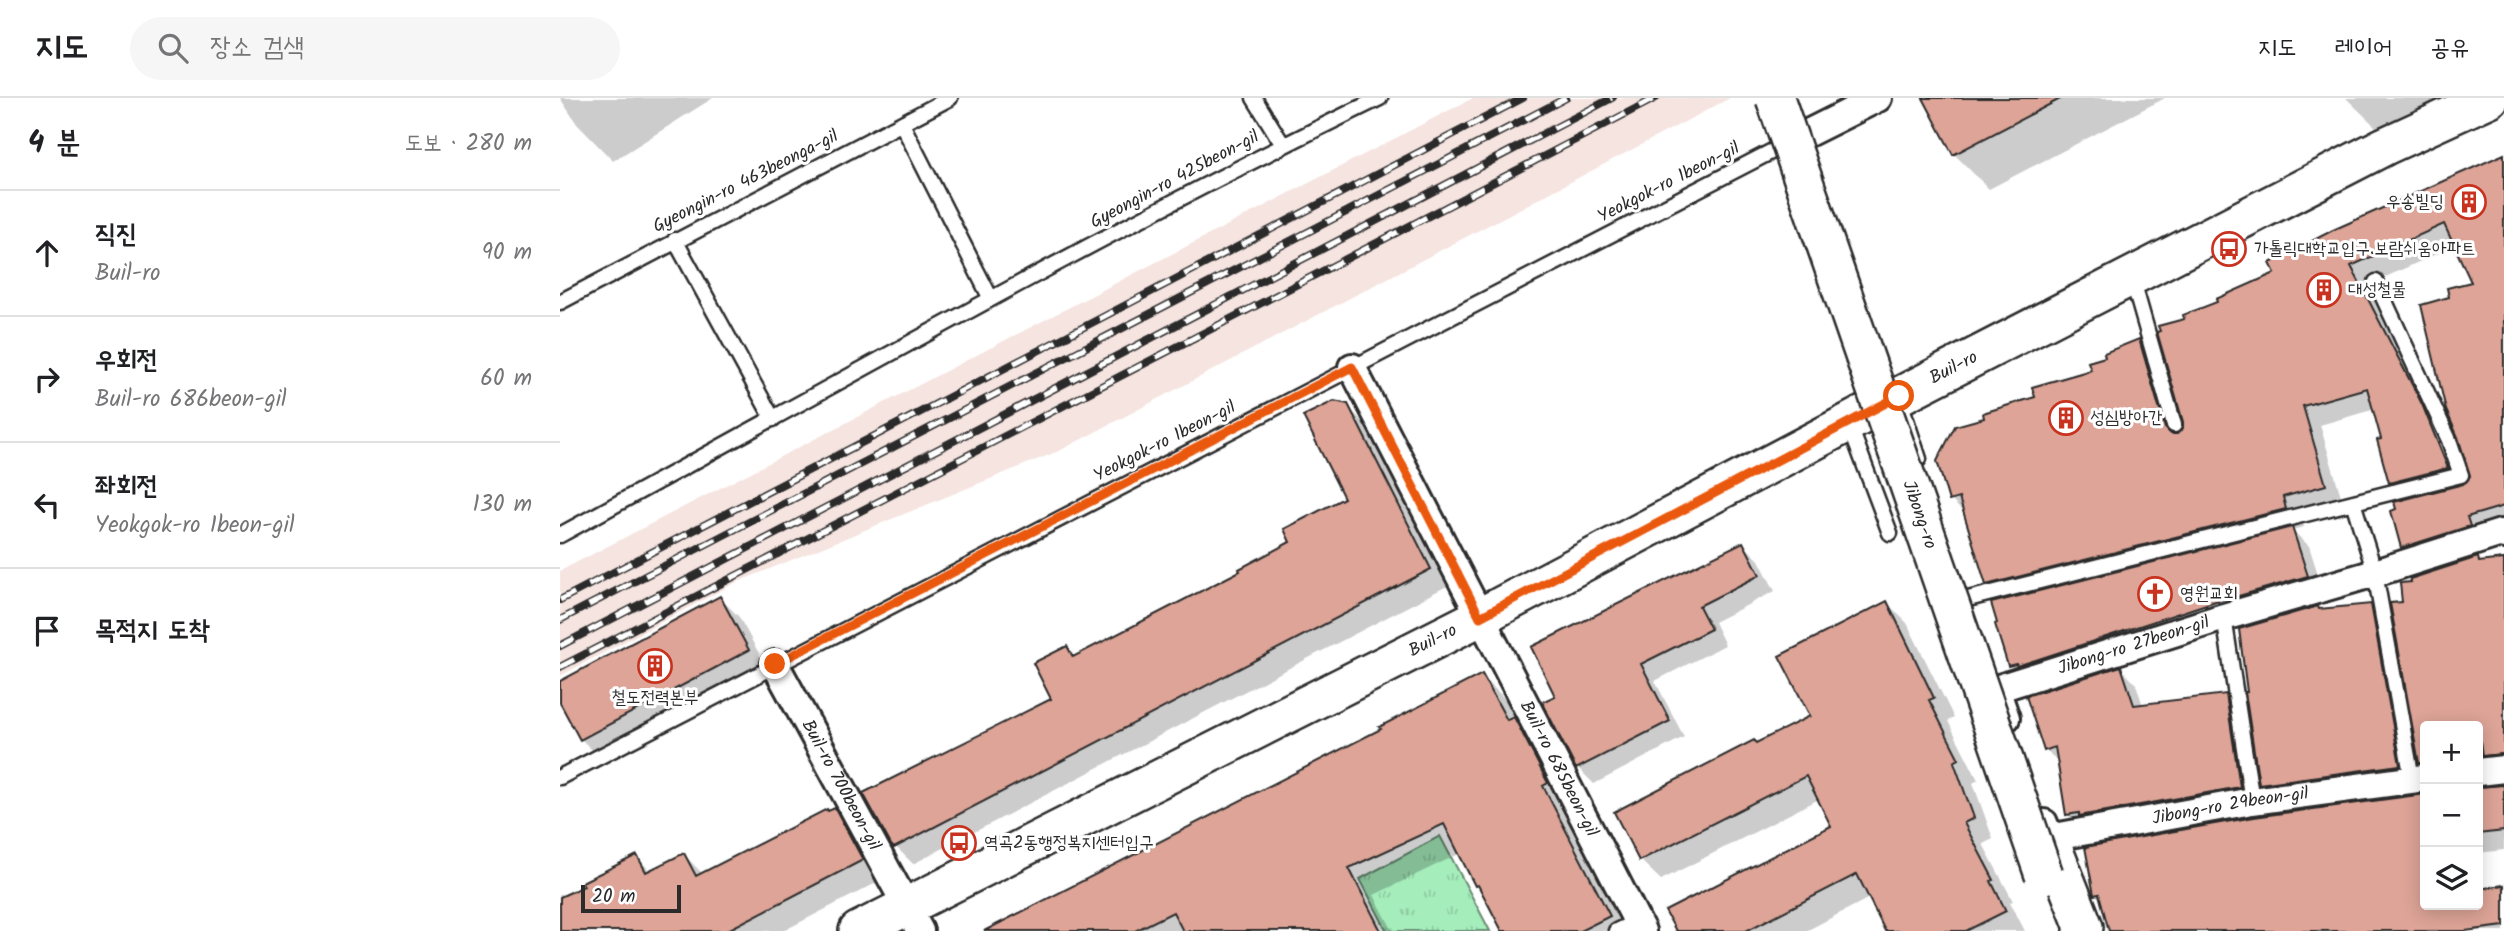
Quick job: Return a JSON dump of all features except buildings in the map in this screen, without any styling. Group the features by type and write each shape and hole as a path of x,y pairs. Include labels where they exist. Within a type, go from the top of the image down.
{"street":[{"name":"Jibong-ro","path":"1775,98 2065,931"},
{"path":"1788,143 1878,98"},
{"name":"Buil-ro","path":"858,931 913,918 1899,396 2385,146 2490,98"},
{"name":"Buil-ro 685beon-gil","path":"1352,367 1480,617 1632,928"},
{"name":"Jibong-ro 27beon-gil","path":"2049,838 1994,682 2375,573 2501,533 2504,535"},
{"name":"Buil-ro 700beon-gil","path":"775,664 913,918"},
{"path":"2483,771 2504,769"},
{"name":"Jibong-ro 29beon-gil","path":"2049,838 2252,801 2419,778"},
{"path":"2049,838 2084,927 2082,931"}],"lane":[{"name":"Gyeongin-ro 463beonga-gil","path":"560,302 950,98"},
{"path":"1254,98 1283,145"},
{"name":"Gyeongin-ro 425beon-gil","path":"560,535 991,299 1283,145 1380,98"},
{"path":"902,124 991,299"},
{"name":"Yeokgok-ro 1beon-gil","path":"560,777 1788,143"},
{"path":"675,240 773,419"},
{"path":"2132,276 2174,425"},
{"path":"1965,600 2461,475 2449,440 2376,282"},
{"path":"1899,396 1923,473"},
{"path":"1849,423 1890,533"},
{"name":"Jibong-ro 29beon-gil","path":"2353,502 2375,573 2419,778"},
{"path":"2224,617 2252,801"}],"shaded area":[{"path":"1473,98 1730,98 1061,450 735,583 560,676 560,571"}],"green space":[{"path":"1440,836 1490,931 1387,931 1360,879"}],"railway":[{"path":"560,600 1523,98"},
{"path":"560,620 1566,98"},
{"path":"560,646 1612,98"},
{"path":"560,667 1656,98"}],"place":[{"name":"우송빌딩","path":"2469,202"},
{"name":"가톨릭대학교입구.보람쉬움아파트","path":"2229,249"},
{"name":"대성철물","path":"2324,290"},
{"name":"성심방아간","path":"2066,418"},
{"name":"영원교회","path":"2155,594"},
{"name":"철도전력본부","path":"655,666"},
{"name":"역곡2동행정복지센터입구","path":"959,843"}],"route":[{"path":"775,664 1352,367 1480,617 1899,396"}]}
